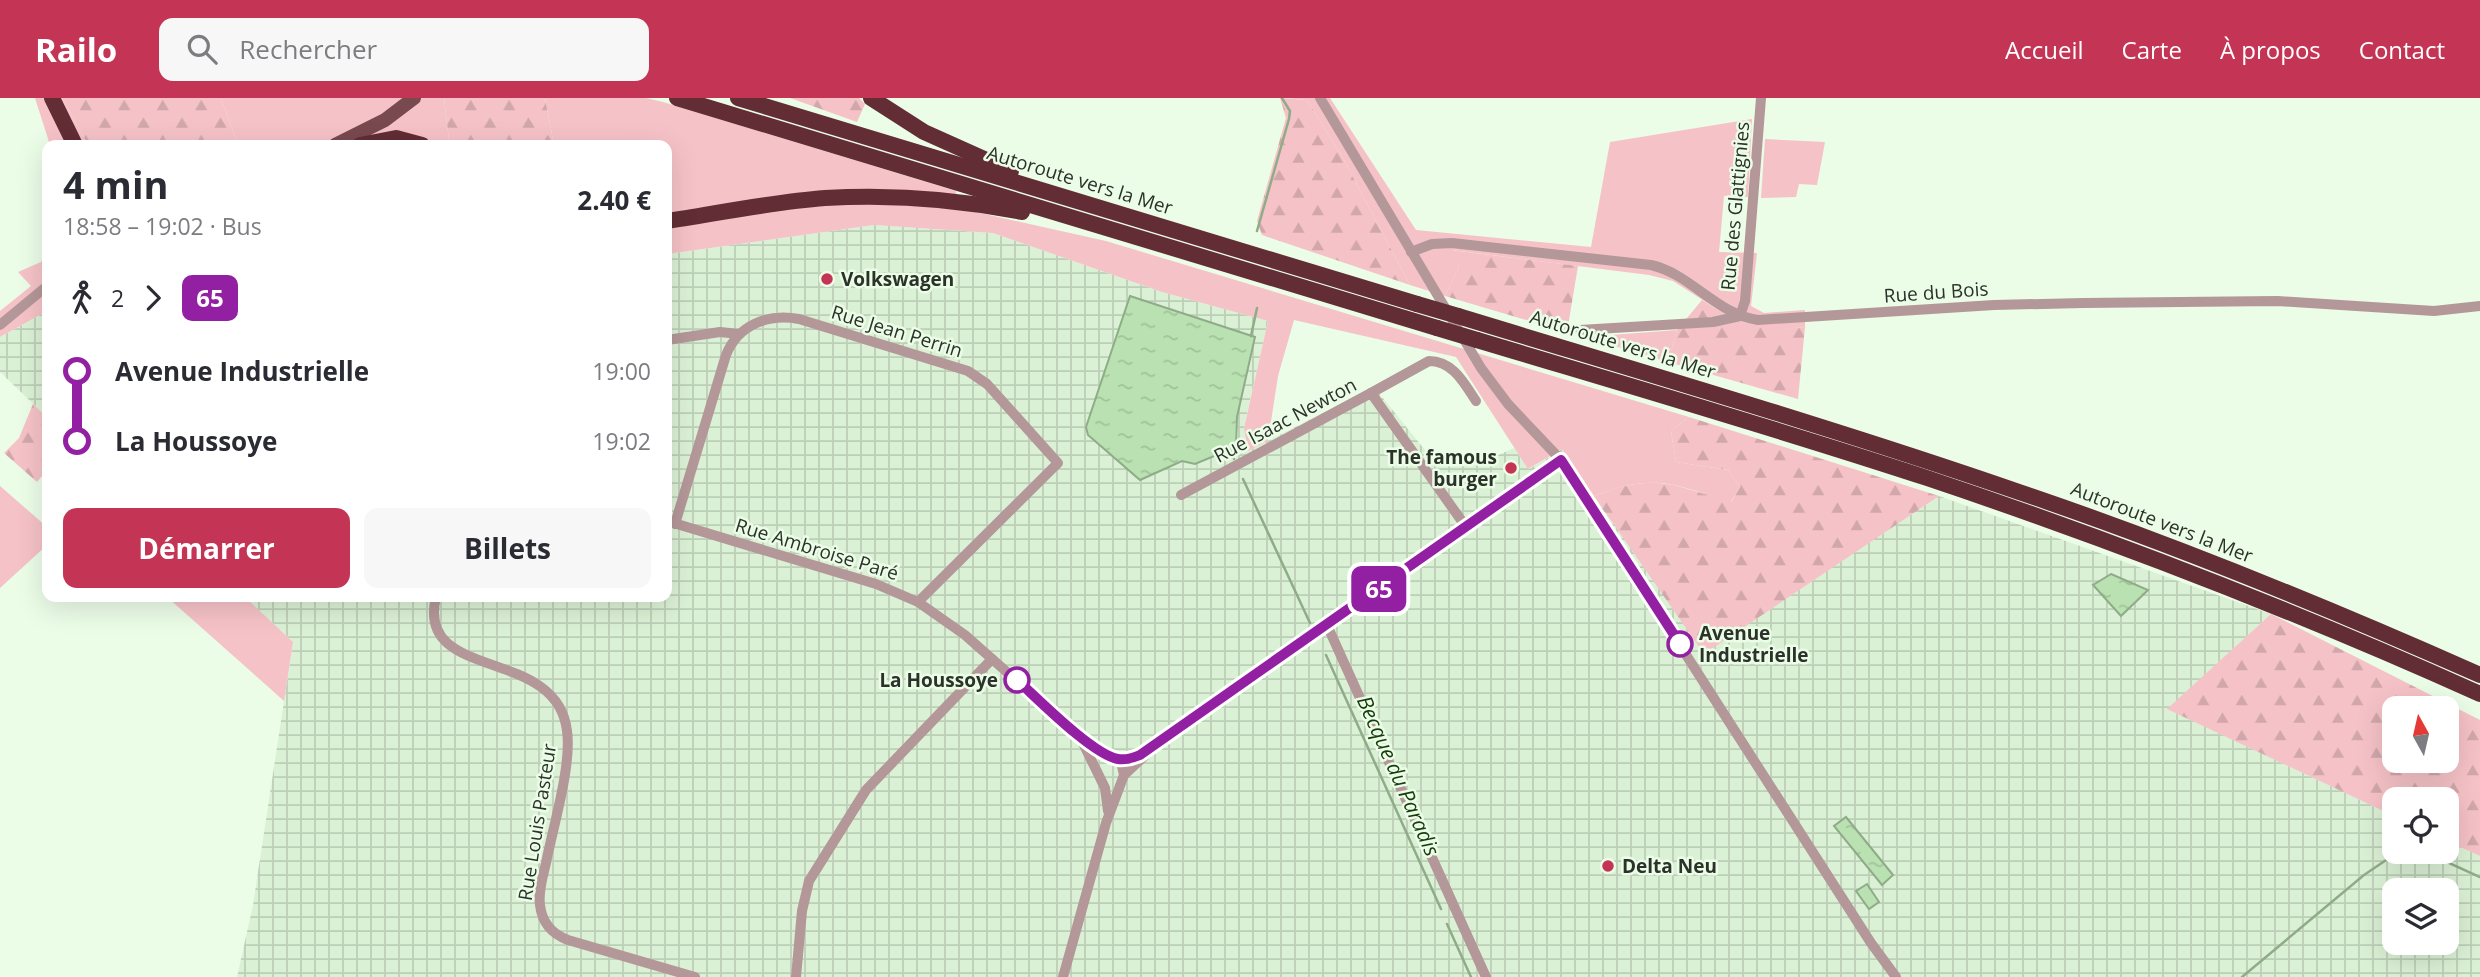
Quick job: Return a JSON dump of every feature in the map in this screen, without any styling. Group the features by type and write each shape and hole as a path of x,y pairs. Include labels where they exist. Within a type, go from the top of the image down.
{"highway":[{"path":"52,98 73,140"},
{"path":"677,98 1837,449 1998,503 2217,583 2480,694"},
{"name":"Autoroute vers la Mer","path":"738,98 1840,433 2022,492 2302,599 2480,675"},
{"path":"871,98 924,132 1037,180 1049,192"},
{"path":"386,140 403,140"},
{"path":"672,220 810,200 883,197 978,203 1107,228"}],"main road":[{"path":"345,140 385,120 414,98"}],"street":[{"path":"1320,98 1488,378 1561,460 1866,936 1896,977"},
{"name":"Rue des Glattignies","path":"1740,316 1745,301 1762,98"},
{"name":"Rue du Bois","path":"1411,252 1432,244 1452,243 1651,265 1674,273 1740,316 1774,320 1994,305 2083,303 2278,301 2423,311 2480,306"},
{"path":"0,325 42,291"},
{"path":"21,310 42,299"},
{"path":"1580,330 1713,322 1740,316"},
{"name":"Rue Jean Perrin","path":"739,334 761,320 792,318 973,373 987,384 1058,463 918,602"},
{"path":"672,339 724,331 739,334 726,355 672,520"},
{"path":"1371,393 1429,361 1438,361 1462,380 1476,401"},
{"name":"Rue Isaac Newton","path":"1181,495 1371,393 1466,527"},
{"path":"1153,749 1135,757 1102,760 1099,776 1110,784 1123,777 1153,749 1561,460"},
{"name":"Rue Ambroise Paré","path":"672,523 877,584 918,602 947,620 1077,734 1116,758"},
{"name":"Rue Louis Pasteur","path":"436,602 434,624 442,640 451,647 542,685 557,702 564,716 568,749 539,899 546,924 561,937 695,977"},
{"path":"1327,625 1486,977"},
{"path":"796,977 802,911 809,881 866,790 992,659"},
{"name":"Rue Ambroise Paré","path":"1077,734 1108,798 1106,823"},
{"path":"1063,977 1106,823 1123,777 1124,766 1116,758"},
{"path":"652,977 654,965"}],"shaded area":[{"path":"874,225 993,233 1162,292 1268,321 1244,427 1248,451 1374,387 1433,460 1471,467 1514,448 1529,469 1562,449 1704,653 1939,496 2271,614 2168,709 2382,810 2382,864 2459,864 2459,846 2480,856 2480,977 237,977 253,905 293,642 250,602 672,602 672,253"},
{"path":"42,314 42,412 0,372 0,337"}],"green space":[{"path":"35,98 62,98 85,140 48,140"},
{"path":"62,98 221,98 236,140 85,140"},
{"path":"221,98 444,98 449,140 236,140"},
{"path":"444,98 545,98 553,140 449,140"},
{"path":"545,98 646,98 663,102 956,191 958,208 1106,241 1689,417 1671,431 1676,462 1728,470 1740,487 1730,503 1663,483 1632,485 1594,496 1562,449 1528,469 1456,357 1294,320 1278,376 1268,441 1248,451 1244,428 1268,321 1162,292 993,233 874,225 672,253 672,140 553,140"},
{"path":"790,98 859,98 865,104 857,122"},
{"path":"1280,98 1307,100 1344,160 1410,285 1262,235 1257,221 1286,118"},
{"path":"1286,98 1330,98 1416,230 1591,247 1610,142 1752,119 1748,197 1724,196 1719,252 1757,253 1751,306 1764,313 1805,310 1805,327 1775,330 1743,326 1673,281 1649,275 1452,250 1459,267 1445,296 1410,285 1344,160 1307,100"},
{"path":"1765,139 1825,142 1817,185 1799,184 1796,197 1761,198"},
{"path":"1451,250 1578,266 1567,332 1445,296 1459,267"},
{"path":"42,259 42,314 0,337 0,311 31,286 18,272"},
{"path":"1702,300 1750,326 1773,329 1805,327 1798,399 1668,362 1677,330"},
{"path":"1677,330 1668,362 1585,337"},
{"path":"33,404 42,412 42,476 37,482 4,453 19,438"},
{"path":"1689,417 1939,496 1704,654 1594,496 1634,484 1649,483 1678,486 1731,502 1740,487 1728,470 1676,462 1671,431"},
{"path":"0,486 42,523 42,550 0,588"},
{"path":"173,602 250,602 293,642 284,701"},
{"path":"2271,614 2433,696 2382,696 2382,774 2459,774 2459,709 2480,720 2480,856 2459,846 2459,787 2382,787 2382,810 2167,709"}],"water":[{"path":"1130,296 1255,337 1237,417 1236,447 1195,464 1182,461 1140,480 1088,435 1086,427"},
{"path":"2111,574 2148,590 2121,616 2093,585"},
{"path":"1846,817 1893,875 1882,885 1834,826"},
{"path":"1867,884 1879,902 1869,909 1856,891"}],"waterway":[{"name":"Becque du Paradis","path":"1257,231 1289,119 1290,111 1282,98"},
{"name":"Becque du Paradis","path":"1251,336 1257,308"},
{"name":"Becque du Paradis","path":"1230,449 1234,459"},
{"name":"Becque du Paradis","path":"1243,479 1310,623"},
{"name":"Becque du Paradis","path":"1326,655 1441,909"},
{"name":"Becque du Paradis","path":"2242,977 2382,863"},
{"name":"Becque du Paradis","path":"2451,864 2480,877"},
{"name":"Becque du Paradis","path":"1447,924 1471,977"}],"bus line":[{"name":"65","path":"1017,680 1077,734 1105,753 1118,759 1140,755 1153,749 1561,460 1680,644"}],"place":[{"name":"Volkswagen","path":"827,279"},
{"name":"The famous burger","path":"1511,468"},
{"name":"Avenue Industrielle","path":"1680,644"},
{"name":"La Houssoye","path":"1017,680"},
{"name":"Delta Neu","path":"1608,866"}]}
